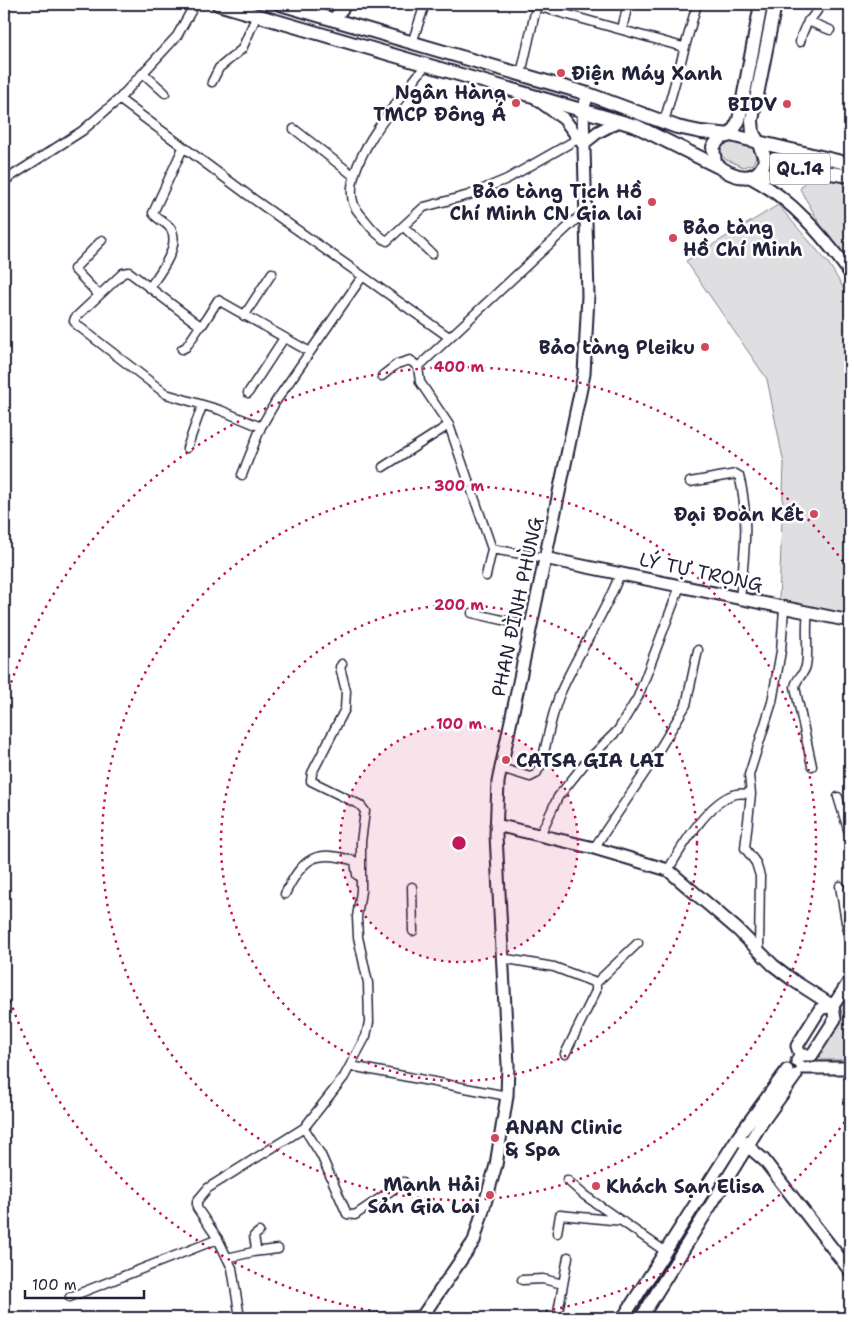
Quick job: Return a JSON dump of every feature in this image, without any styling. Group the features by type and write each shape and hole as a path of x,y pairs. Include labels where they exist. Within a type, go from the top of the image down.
{"main road":[{"path":"218,4 425,66 619,121 671,142 737,176 750,177 756,175 764,164 764,152 753,133 752,120 775,4"},
{"path":"282,4 588,94 664,122 701,132 730,135 758,142"},
{"path":"719,167 713,158 713,147 720,138 730,135 738,124 761,4"},
{"path":"328,36 333,20"},
{"name":"QL.14","path":"758,142 850,164"},
{"name":"QL.14","path":"750,177 805,169 850,176"}],"street":[{"path":"4,181 82,132 119,99 177,36 195,4"},
{"path":"333,20 346,4"},
{"path":"412,43 425,4"},
{"path":"622,29 628,4"},
{"path":"664,122 683,48 697,4"},
{"path":"800,42 808,20 816,13 821,4"},
{"path":"521,74 534,5 683,48"},
{"path":"212,82 219,68 242,49 257,15"},
{"path":"808,20 830,30"},
{"path":"425,66 387,113 363,153 354,176 352,189 353,204 371,228 387,241 424,207 469,195 507,178 619,121"},
{"path":"143,74 165,93"},
{"name":"PHAN ĐÌNH PHÙNG","path":"422,1317 474,1242 496,1165 507,1096 508,1065 501,958 496,825 502,768 544,558 584,374 588,296 582,110 588,94"},
{"path":"532,96 559,115 582,139"},
{"path":"119,99 183,148 449,337"},
{"path":"562,104 570,113 582,139"},
{"path":"294,129 354,176"},
{"path":"150,287 165,266 173,242 171,229 153,213 183,148"},
{"path":"750,177 772,188 790,204 850,273"},
{"path":"418,367 585,211"},
{"path":"404,227 432,254"},
{"path":"99,295 74,269 102,240"},
{"path":"201,325 126,271 75,318 76,324 166,394 261,427"},
{"path":"244,316 272,273"},
{"path":"242,475 261,427 362,277"},
{"path":"182,349 186,347 218,300 310,352"},
{"path":"248,393 284,338"},
{"path":"382,376 404,361 410,360 418,367 420,382 449,425 492,549 486,576"},
{"path":"187,448 202,406"},
{"path":"383,467 449,425"},
{"path":"690,482 736,474 739,476 742,488 746,543 740,599"},
{"path":"492,549 544,558"},
{"name":"LÝ TỰ TRỌNG","path":"544,558 850,621"},
{"path":"502,768 530,777 536,774 541,765 559,696 581,651 610,602 620,574"},
{"path":"540,835 558,797 586,762 618,730 638,697 680,586"},
{"path":"759,952 760,876 756,863 745,848 752,794 749,774 772,702 781,651 784,608"},
{"path":"808,613 805,630 806,664 804,673 796,681 795,687 812,766"},
{"path":"472,614 530,626"},
{"path":"594,848 648,768 686,705 698,650"},
{"path":"240,1318 234,1275 218,1239 197,1208 198,1198 208,1188 304,1128 328,1101 351,1066 366,1036 368,983 358,937 358,908 362,891 361,842 365,811 360,805 311,780 312,774 345,709 346,691 340,667 342,664"},
{"path":"668,870 688,838 718,804 733,795 752,794"},
{"path":"838,797 850,836"},
{"path":"496,825 594,848 668,870 794,981 833,1006 836,1019 812,1055 797,1066 757,1121 738,1137 623,1318"},
{"path":"285,894 295,876 310,860 319,856 334,855 356,862 356,904 358,908"},
{"path":"840,886 850,946"},
{"path":"412,887 413,931"},
{"path":"565,1054 596,992 596,983 638,943"},
{"path":"501,958 554,967 596,983"},
{"path":"797,1066 797,1046 820,1009 833,1006 850,980"},
{"path":"351,1066 507,1096"},
{"path":"797,1066 850,1068"},
{"path":"644,1317 748,1146 757,1121"},
{"path":"304,1128 321,1155 347,1214 355,1215 404,1182"},
{"path":"738,1137 764,1160 850,1271"},
{"path":"567,1180 584,1195 666,1252"},
{"path":"558,1233 560,1215 623,1221"},
{"path":"253,1252 256,1248 254,1236 259,1232"},
{"path":"70,1297 218,1239"},
{"path":"227,1258 253,1252 278,1250"},
{"path":"557,1318 568,1257"},
{"path":"522,1280 543,1279 564,1284"},
{"path":"372,1318 422,1317"}],"shaded area":[{"path":"727,140 752,147 756,156 753,164 743,167 725,159 718,151 720,144"},
{"path":"819,173 850,179 850,273 800,189 807,178"},
{"path":"778,205 829,264 850,299 850,616 779,601 784,464 767,379 686,261"},
{"path":"850,993 850,1060 819,1060 815,1048"}],"place":[{"name":"Điện Máy Xanh","path":"561,73"},
{"name":"Ngân Hàng TMCP Đông Á","path":"516,103"},
{"name":"BIDV","path":"787,104"},
{"name":"Bảo tàng Tịch Hồ Chí Minh CN Gia lai","path":"652,202"},
{"name":"Bảo tàng Hồ Chí Minh","path":"673,238"},
{"name":"Bảo tàng Pleiku","path":"705,347"},
{"name":"Đại Đoàn Kết","path":"814,514"},
{"name":"CATSA GIA LAI","path":"506,760"},
{"name":"ANAN Clinic & Spa","path":"495,1138"},
{"name":"Khách Sạn Elisa","path":"596,1186"},
{"name":"Mạnh Hải Sản Gia Lai","path":"490,1195"}]}
